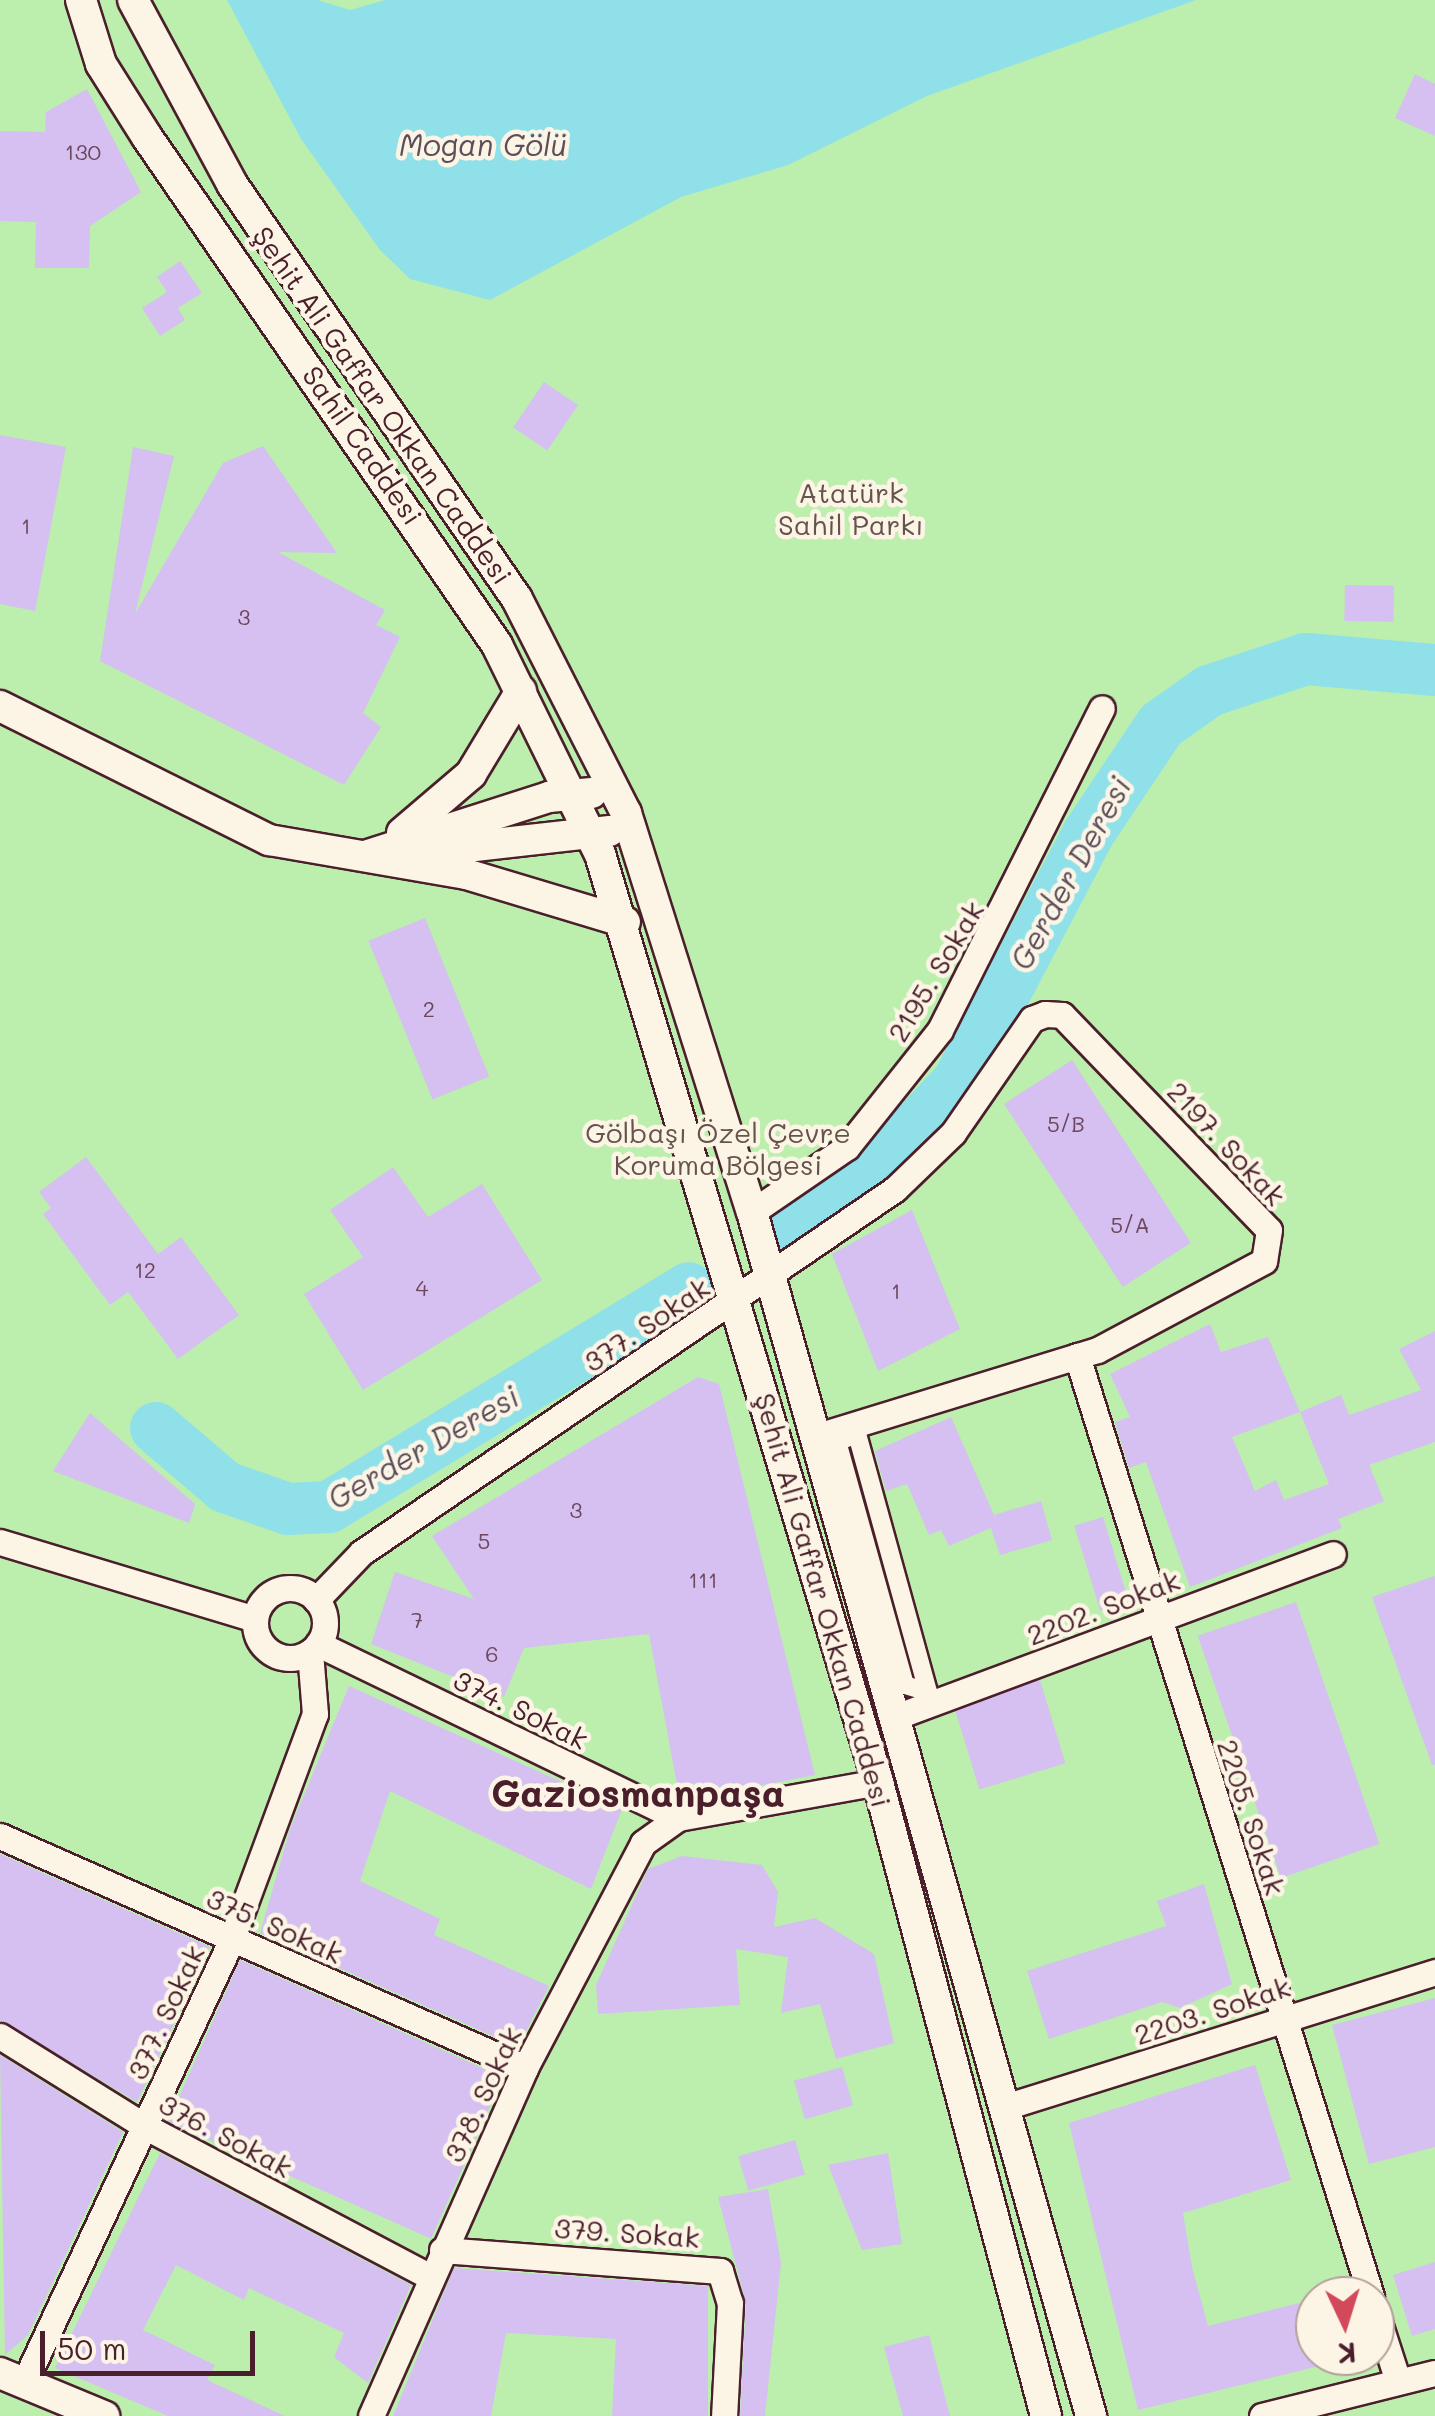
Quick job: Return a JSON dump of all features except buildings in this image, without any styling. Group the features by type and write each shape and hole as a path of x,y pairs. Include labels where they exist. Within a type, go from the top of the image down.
{"street":[{"name":"Sahil Caddesi","path":"81,0 101,64 147,137 457,580 521,691"},
{"name":"Şehit Ali Gaffar Okkan Caddesi","path":"133,0 232,184 517,599 631,826 752,1212 1008,2106 1091,2416"},
{"name":"Şehit Ali Gaffar Okkan Caddesi","path":"521,691 574,793 626,922 878,1782 1046,2416"},
{"path":"360,857 448,800 521,691"},
{"path":"0,706 242,829 360,857 466,874 626,922"},
{"name":"2195. Sokak","path":"752,1212 817,1175 919,1060 994,938 1102,708"},
{"path":"360,857 574,793 631,826"},
{"path":"360,857 596,846 631,826"},
{"name":"2197. Sokak","path":"769,1275 920,1167 1032,1019 1062,1015 1258,1215 1271,1247 1215,1293 1077,1356 814,1437"},
{"name":"377. Sokak","path":"316,1600 361,1554 769,1275"},
{"name":"2205. Sokak","path":"1077,1356 1156,1619 1365,2276"},
{"path":"857,1434 913,1637 928,1692 904,1685 837,1442 857,1434"},
{"path":"0,1542 255,1619"},
{"name":"2202. Sokak","path":"894,1717 1333,1554"},
{"path":"274,1592 316,1600 325,1624 314,1648 288,1658 267,1650 255,1619 274,1592"},
{"name":"377. Sokak","path":"12,2378 146,2126 232,1938 315,1714 314,1648"},
{"name":"374. Sokak","path":"314,1648 678,1818"},
{"path":"678,1818 878,1782"},
{"name":"378. Sokak","path":"371,2416 525,2068 644,1843 678,1818"},
{"name":"375. Sokak","path":"0,1836 525,2068"},
{"name":"2203. Sokak","path":"1008,2106 1435,1972"},
{"name":"376. Sokak","path":"0,2036 146,2126 430,2277"},
{"name":"379. Sokak","path":"442,2250 720,2271 730,2303 724,2416"},
{"path":"1395,2372 1398,2381"},
{"path":"1262,2416 1336,2408 1398,2381 1435,2373"},
{"path":"12,2378 104,2416"}],"green space":[{"name":"Gölbaşı Özel Çevre Koruma Bölgesi","path":"0,0 1435,0 1435,2416 0,2416"}],"water":[{"name":"Mogan Gölü","path":"227,0 318,0 350,10 385,0 1196,0 927,96 788,165 681,197 490,300 410,279 380,250 301,139"}],"waterway":[{"name":"Gerder Deresi","path":"788,1230 867,1179 958,1082 1088,834 1161,725 1209,691 1306,659 1435,670"},
{"name":"Gerder Deresi","path":"156,1428 225,1487 288,1509 329,1507 689,1288"}],"district":[{"name":"Gaziosmanpaşa","path":"638,1793"}],"park label":[{"name":"Atatürk Sahil Parkı","path":"851,508"}]}
